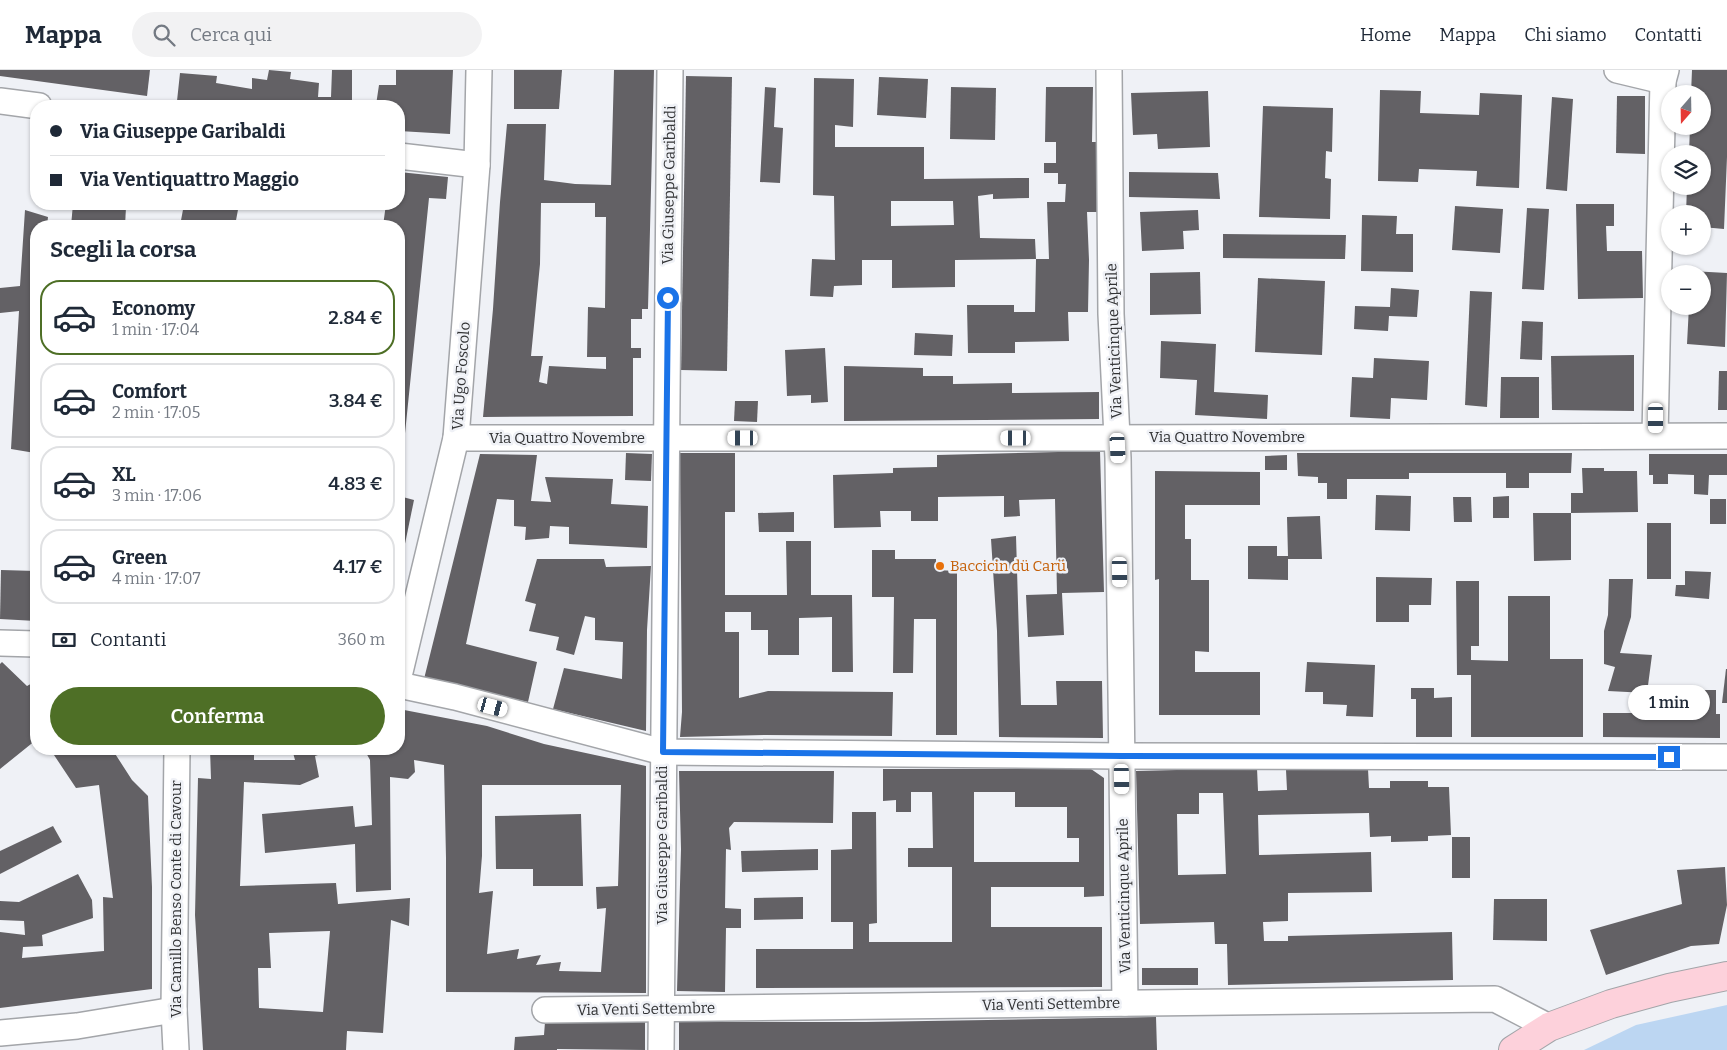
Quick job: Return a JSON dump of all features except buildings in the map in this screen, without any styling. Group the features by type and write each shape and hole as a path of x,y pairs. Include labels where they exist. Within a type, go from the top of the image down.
{"main road":[{"path":"1513,1050 1550,1027 1611,1004 1669,988 1727,976"}],"street":[{"name":"Via Ugo Foscolo","path":"405,651 456,438 477,166 479,70"},
{"name":"Via Giuseppe Garibaldi","path":"661,1050 670,70"},
{"name":"Via Venticinque Aprile","path":"1109,70 1111,314 1117,438 1125,1003"},
{"path":"1617,70 1665,76 1656,435"},
{"path":"0,101 30,105"},
{"path":"405,157 477,166"},
{"name":"Via Quattro Novembre","path":"456,438 1727,436"},
{"path":"0,643 30,644"},
{"path":"405,686 455,697 663,752 1122,756 1727,757"},
{"name":"Via Camillo Benso Conte di Cavour","path":"176,1050 174,1010 177,755"},
{"name":"Via Venti Settembre","path":"545,1010 1495,999 1550,1027"},
{"path":"0,1033 77,1026 174,1010"}],"water":[{"path":"1727,1005 1727,1050 1584,1050 1636,1025"}],"place":[{"name":"Baccicin dü Carü","path":"940,566"}],"route":[{"path":"668,298 663,752 1122,756 1669,757"}]}
